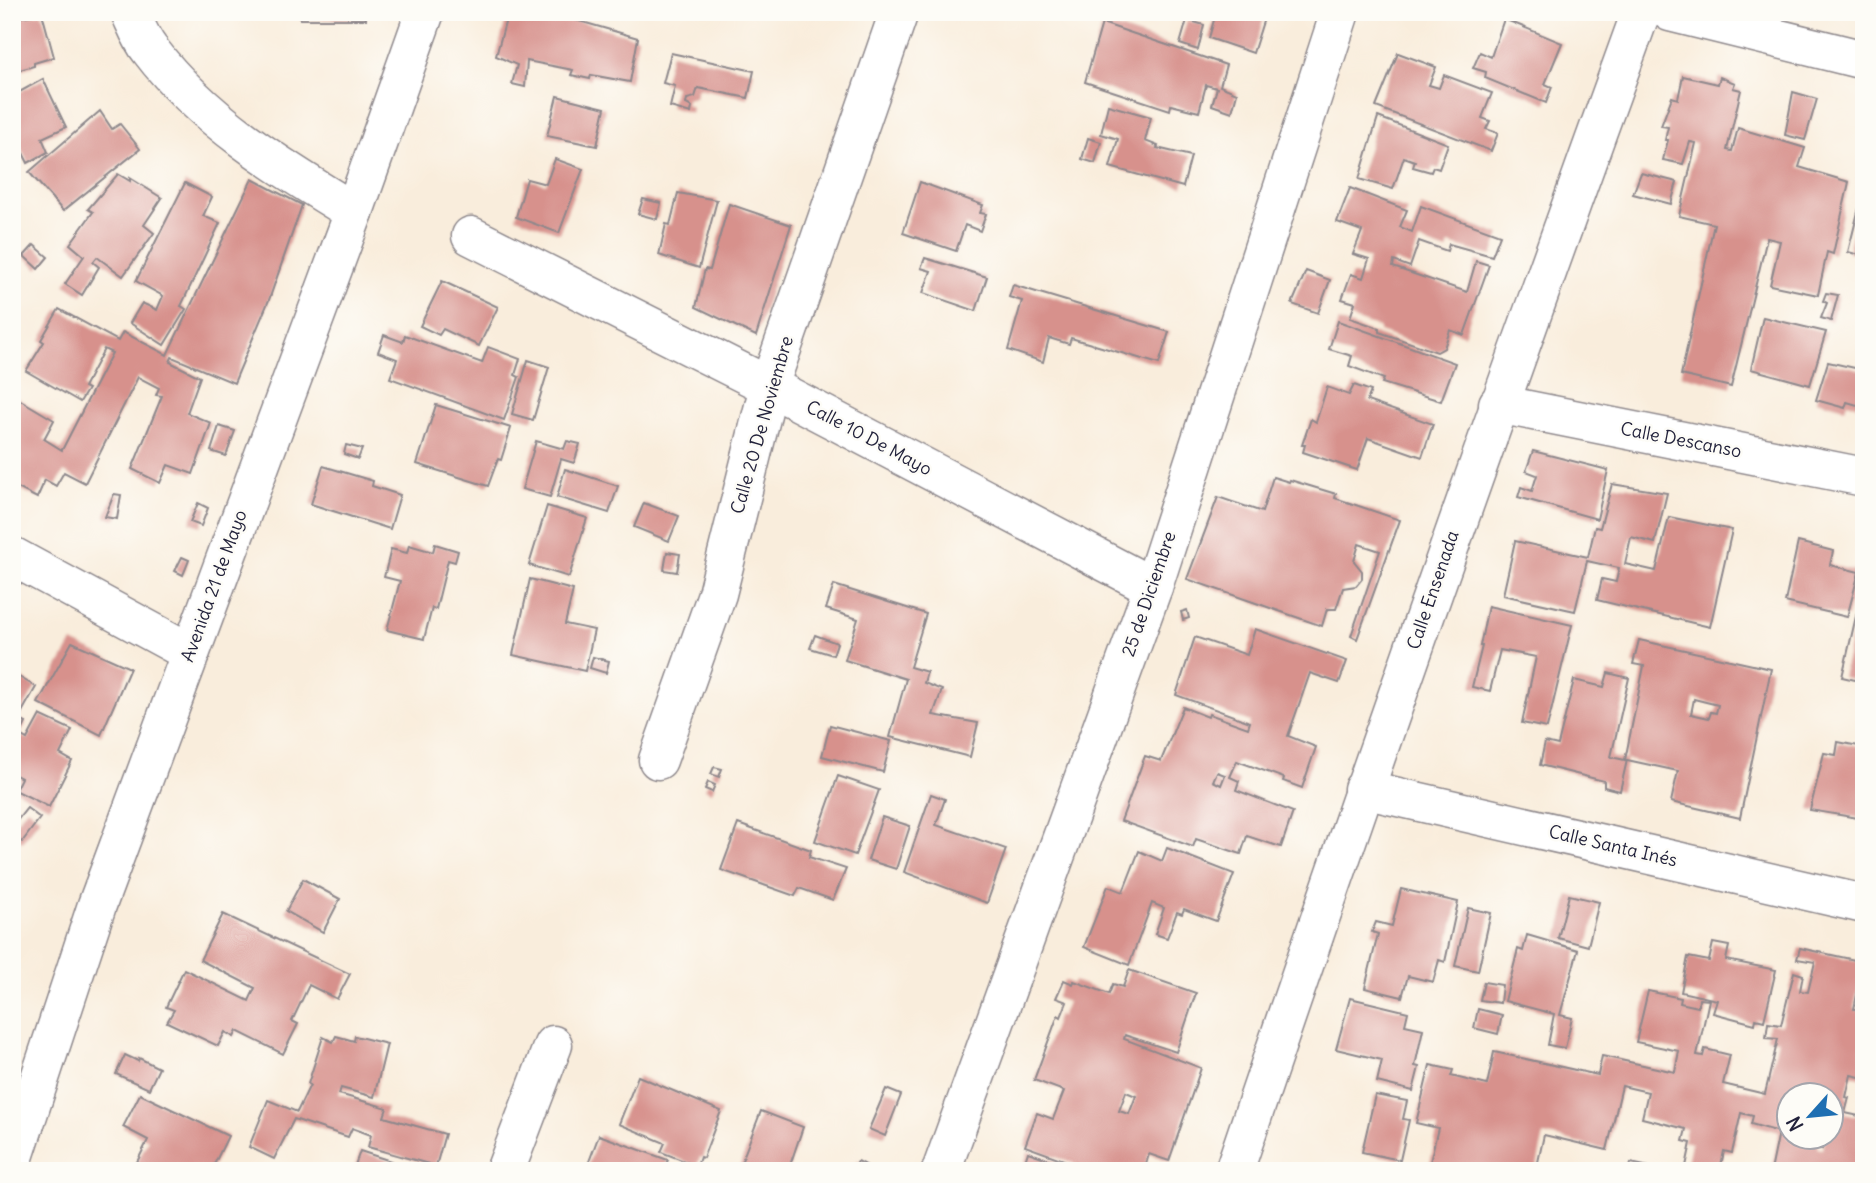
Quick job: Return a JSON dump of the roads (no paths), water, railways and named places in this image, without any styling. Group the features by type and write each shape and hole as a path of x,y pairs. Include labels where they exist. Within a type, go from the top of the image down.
{"street":[{"path":"130,12 148,48 191,98 274,164 354,212"},
{"name":"Avenida 21 de Mayo","path":"12,1163 97,905 354,212 425,12"},
{"name":"Calle 20 De Noviembre","path":"658,760 717,594 769,386 899,12"},
{"name":"25 de Diciembre","path":"941,1171 1153,587 1340,12"},
{"name":"Calle Ensenada","path":"1234,1171 1363,789 1498,404 1641,12"},
{"path":"1670,12 1864,60"},
{"name":"Calle 10 De Mayo","path":"471,236 769,386 1153,587"},
{"name":"Calle Descanso","path":"1498,404 1864,477"},
{"path":"12,556 189,652"},
{"name":"Calle Santa Inés","path":"1363,789 1864,904"},
{"path":"505,1171 553,1045"}]}
